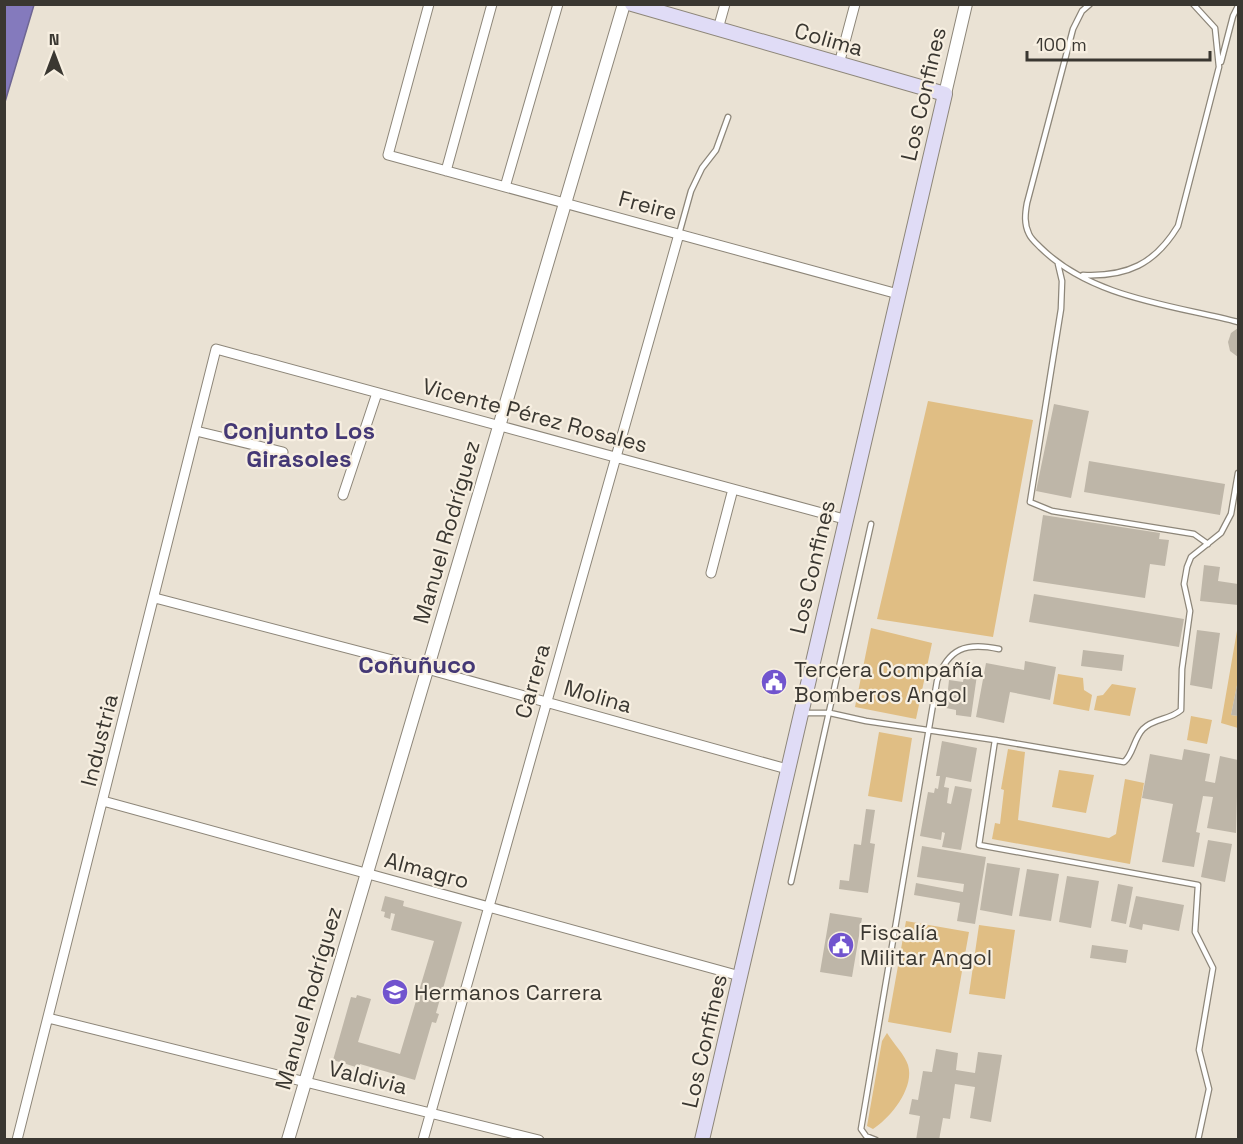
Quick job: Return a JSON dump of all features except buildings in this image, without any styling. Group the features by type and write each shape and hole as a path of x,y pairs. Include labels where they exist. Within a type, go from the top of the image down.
{"main road":[{"name":"Colima","path":"632,4 945,94"},
{"name":"Los Confines","path":"702,1140 844,519 945,94"}],"street":[{"name":"Freire","path":"429,4 388,155 898,294"},
{"path":"446,171 492,4"},
{"path":"505,187 558,4"},
{"name":"Manuel Rodríguez","path":"288,1140 624,4"},
{"path":"718,29 725,4"},
{"path":"839,64 855,4"},
{"name":"Los Confines","path":"945,94 966,4"},
{"name":"Carrera","path":"423,1140 679,234"},
{"name":"Vicente Pérez Rosales","path":"216,349 844,519"},
{"name":"Industria","path":"17,1140 216,349"},
{"path":"344,495 377,393"},
{"path":"196,431 283,452"},
{"path":"711,573 733,489"},
{"name":"Molina","path":"155,598 427,669 787,769"},
{"name":"Almagro","path":"103,801 741,976"},
{"name":"Valdivia","path":"48,1018 540,1140"}],"lane":[{"path":"1090,4 1082,11 1073,29 1025,211 1024,220 1029,236 1058,264 1128,295 1239,322"},
{"path":"1193,4 1215,28 1219,68"},
{"path":"1080,275 1101,276 1126,271 1151,260 1166,246 1178,226 1233,16 1239,6"},
{"path":"679,234 696,179 716,150 728,117"},
{"path":"1058,264 1062,281 1061,309 1030,502 1052,511 1194,534 1208,544"},
{"path":"799,713 830,713 927,731 1124,762 1142,730 1152,722 1175,716 1181,710 1182,669 1190,611 1184,584 1187,567 1191,557 1221,532 1231,514 1239,473"},
{"path":"791,882 872,524"},
{"path":"876,1140 866,1136 861,1129 927,731 942,666 955,651 965,647 999,649"},
{"path":"995,740 979,845 1198,885 1195,932 1213,968 1199,1050 1209,1089 1198,1140"}],"shaded area":[{"path":"4,5 34,5 5,102"},
{"path":"928,401 1033,420 993,637 877,619"},
{"path":"1238,625 1238,680 1231,715 1238,716 1238,728 1221,723"},
{"path":"871,628 932,643 916,719 855,707"},
{"path":"1058,674 1083,678 1084,690 1092,695 1089,711 1053,704"},
{"path":"1112,684 1136,688 1130,716 1094,710 1097,696 1103,695"},
{"path":"1191,716 1212,720 1207,744 1187,740"},
{"path":"879,732 912,738 902,802 868,796"},
{"path":"1008,749 1025,752 1018,820 1109,838 1116,834 1125,779 1144,783 1130,864 992,839 995,823 1000,824 1004,790 1001,789"},
{"path":"1059,770 1094,775 1086,813 1052,807"},
{"path":"906,921 969,932 951,1033 888,1022"},
{"path":"979,925 1015,930 1005,999 969,994"},
{"path":"887,1033 908,1065 908,1083 900,1102 887,1118 873,1129 867,1126 882,1041"}],"place":[{"name":"Tercera Compañía Bomberos Angol","path":"774,682"},
{"name":"Fiscalía Militar Angol","path":"841,945"},
{"name":"Hermanos Carrera","path":"395,992"}],"district":[{"name":"Conjunto Los Girasoles","path":"299,445"},
{"name":"Coñuñuco","path":"417,665"}]}
